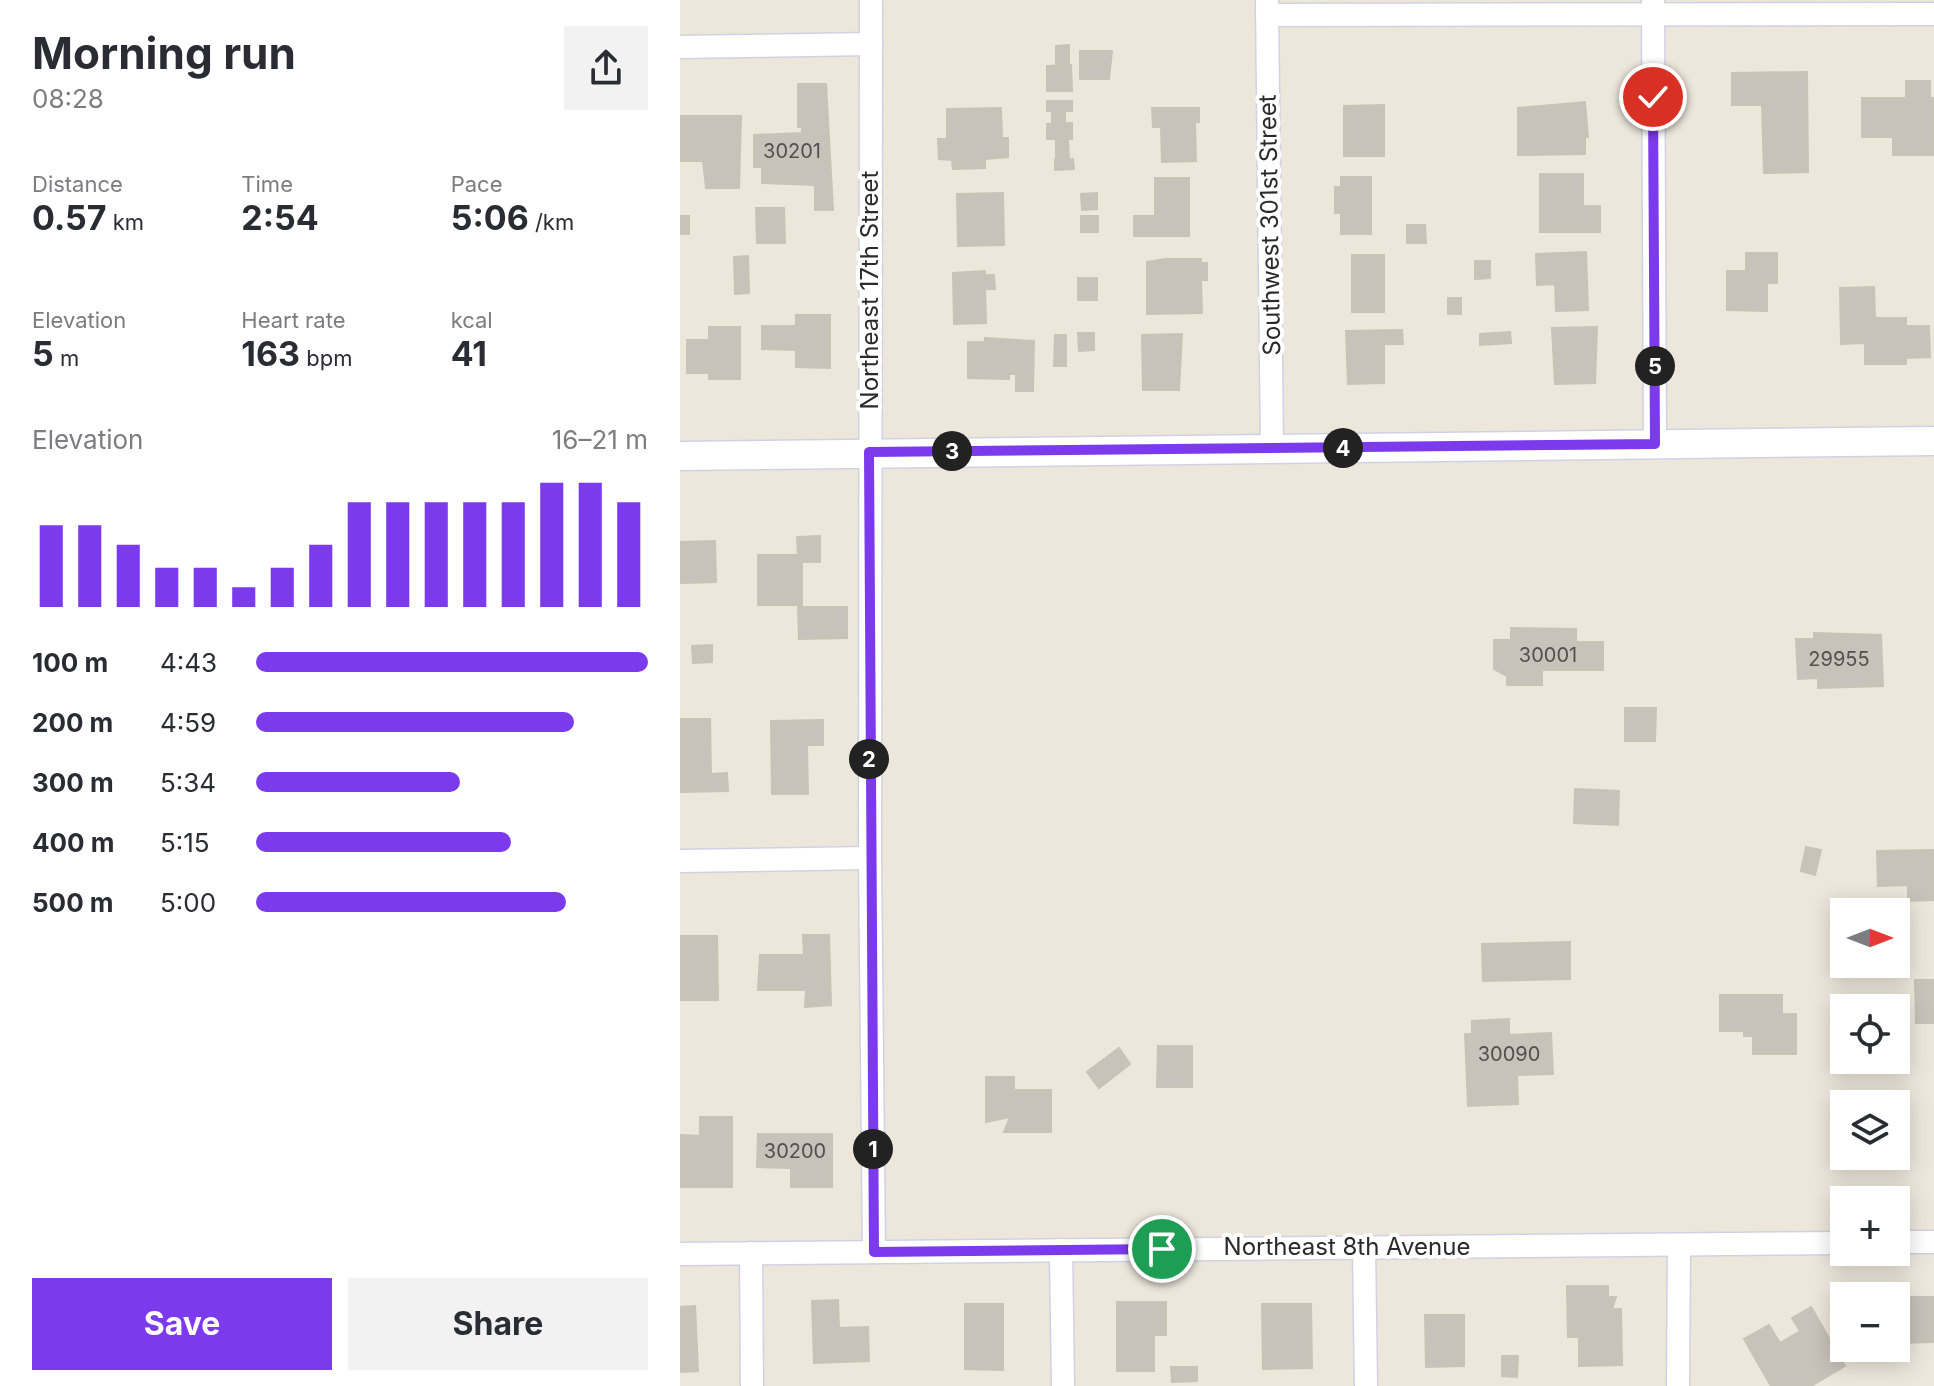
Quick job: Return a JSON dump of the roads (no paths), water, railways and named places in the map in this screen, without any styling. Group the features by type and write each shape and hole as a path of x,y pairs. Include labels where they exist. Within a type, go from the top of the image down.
{"street":[{"name":"Northeast 17th Street","path":"871,0 869,452 874,1252"},
{"path":"1267,8 1653,8 1934,14"},
{"name":"Southwest 301st Street","path":"1267,8 1272,449"},
{"path":"1653,8 1655,444"},
{"path":"680,47 871,44"},
{"path":"680,456 1934,441"},
{"path":"680,861 870,858"},
{"path":"1910,1242 1934,1242"},
{"name":"Northeast 8th Avenue","path":"680,1254 1830,1243"},
{"path":"1678,1386 1679,1245"},
{"path":"1364,1247 1366,1386"},
{"path":"1061,1250 1063,1386"},
{"path":"751,1253 752,1386"}]}
